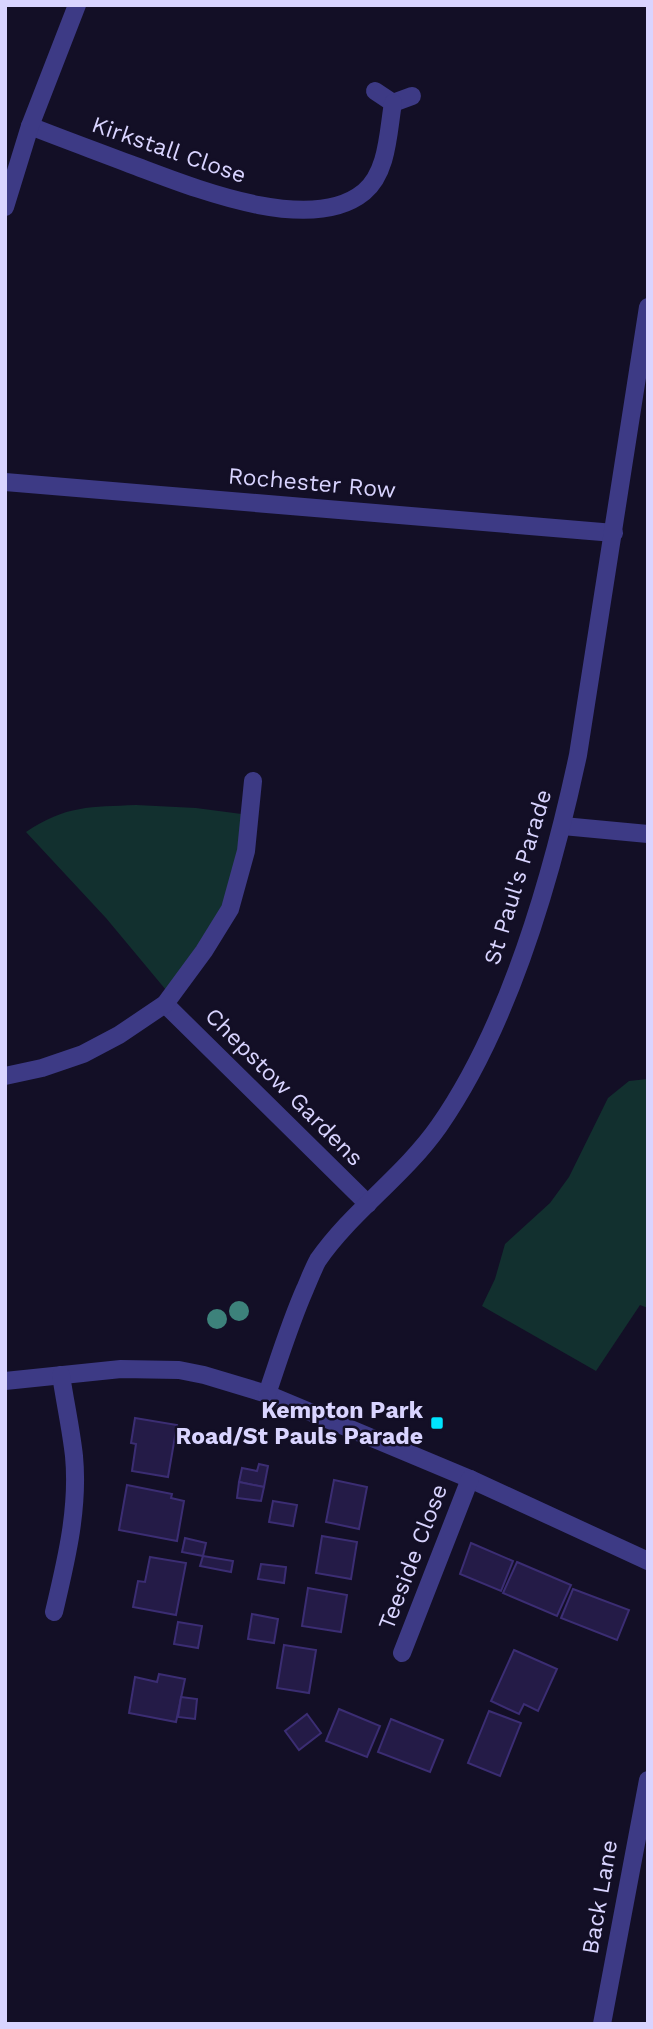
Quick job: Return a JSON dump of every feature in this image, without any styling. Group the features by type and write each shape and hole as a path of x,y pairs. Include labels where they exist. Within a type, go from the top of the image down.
{"street":[{"path":"5,207 30,126 77,5"},
{"path":"375,91 393,103 412,96"},
{"name":"Kirkstall Close","path":"30,126 193,187 248,204 303,211 332,207 365,191 382,163 393,103"},
{"name":"St Paul's Parade","path":"267,1394 295,1311 316,1263 332,1242 438,1128 462,1090 514,978 563,826 578,755 648,307"},
{"name":"Rochester Row","path":"5,482 614,533"},
{"path":"5,1076 42,1068 83,1054 119,1035 165,1004 204,951 230,909 246,851 253,781"},
{"path":"563,826 648,834"},
{"name":"Chepstow Gardens","path":"165,1004 368,1204"},
{"path":"5,1381 121,1369 179,1370 204,1375 267,1394 470,1479 648,1561"},
{"path":"54,1612 70,1545 74,1501 74,1458 61,1375"},
{"name":"Teeside Close","path":"402,1653 470,1479"},
{"name":"Back Lane","path":"603,2024 646,1788"}],"green space":[{"path":"136,805 196,808 249,815 238,881 171,996 106,918 26,832 40,823 79,809"},
{"path":"648,1079 648,1308 640,1305 596,1371 482,1306 495,1279 505,1244 550,1203 569,1177 608,1098 629,1081"}],"building":[{"path":"135,1418 177,1425 168,1477 132,1471 136,1444 131,1443"},
{"path":"259,1464 268,1466 264,1487 239,1482 242,1468 257,1471"},
{"path":"334,1480 367,1487 359,1529 326,1522"},
{"path":"239,1482 264,1487 261,1501 237,1498"},
{"path":"127,1485 172,1494 171,1498 184,1501 177,1541 119,1530"},
{"path":"273,1501 297,1505 293,1526 269,1522"},
{"path":"322,1536 357,1542 351,1579 316,1573"},
{"path":"185,1538 206,1543 203,1556 182,1552"},
{"path":"471,1543 513,1561 501,1591 460,1574"},
{"path":"203,1556 233,1561 231,1572 200,1566"},
{"path":"150,1557 186,1563 176,1615 133,1607 138,1581 145,1582"},
{"path":"517,1562 571,1585 557,1616 503,1593"},
{"path":"261,1564 286,1567 284,1583 258,1579"},
{"path":"308,1588 347,1595 341,1632 302,1626"},
{"path":"573,1589 629,1610 617,1640 561,1618"},
{"path":"252,1614 278,1619 274,1643 248,1639"},
{"path":"178,1622 202,1626 198,1648 174,1644"},
{"path":"284,1645 316,1650 309,1693 277,1688"},
{"path":"514,1650 557,1669 538,1711 524,1704 519,1714 491,1701"},
{"path":"159,1674 185,1679 176,1722 129,1713 135,1677 157,1682"},
{"path":"181,1697 197,1699 195,1719 178,1717"},
{"path":"339,1709 380,1726 367,1757 326,1741"},
{"path":"489,1711 521,1723 500,1776 468,1763"},
{"path":"307,1714 321,1733 299,1750 285,1731"},
{"path":"391,1719 443,1740 430,1772 378,1752"}],"place":[{"name":"Kempton Park Road/St Pauls Parade","path":"437,1423"}]}
